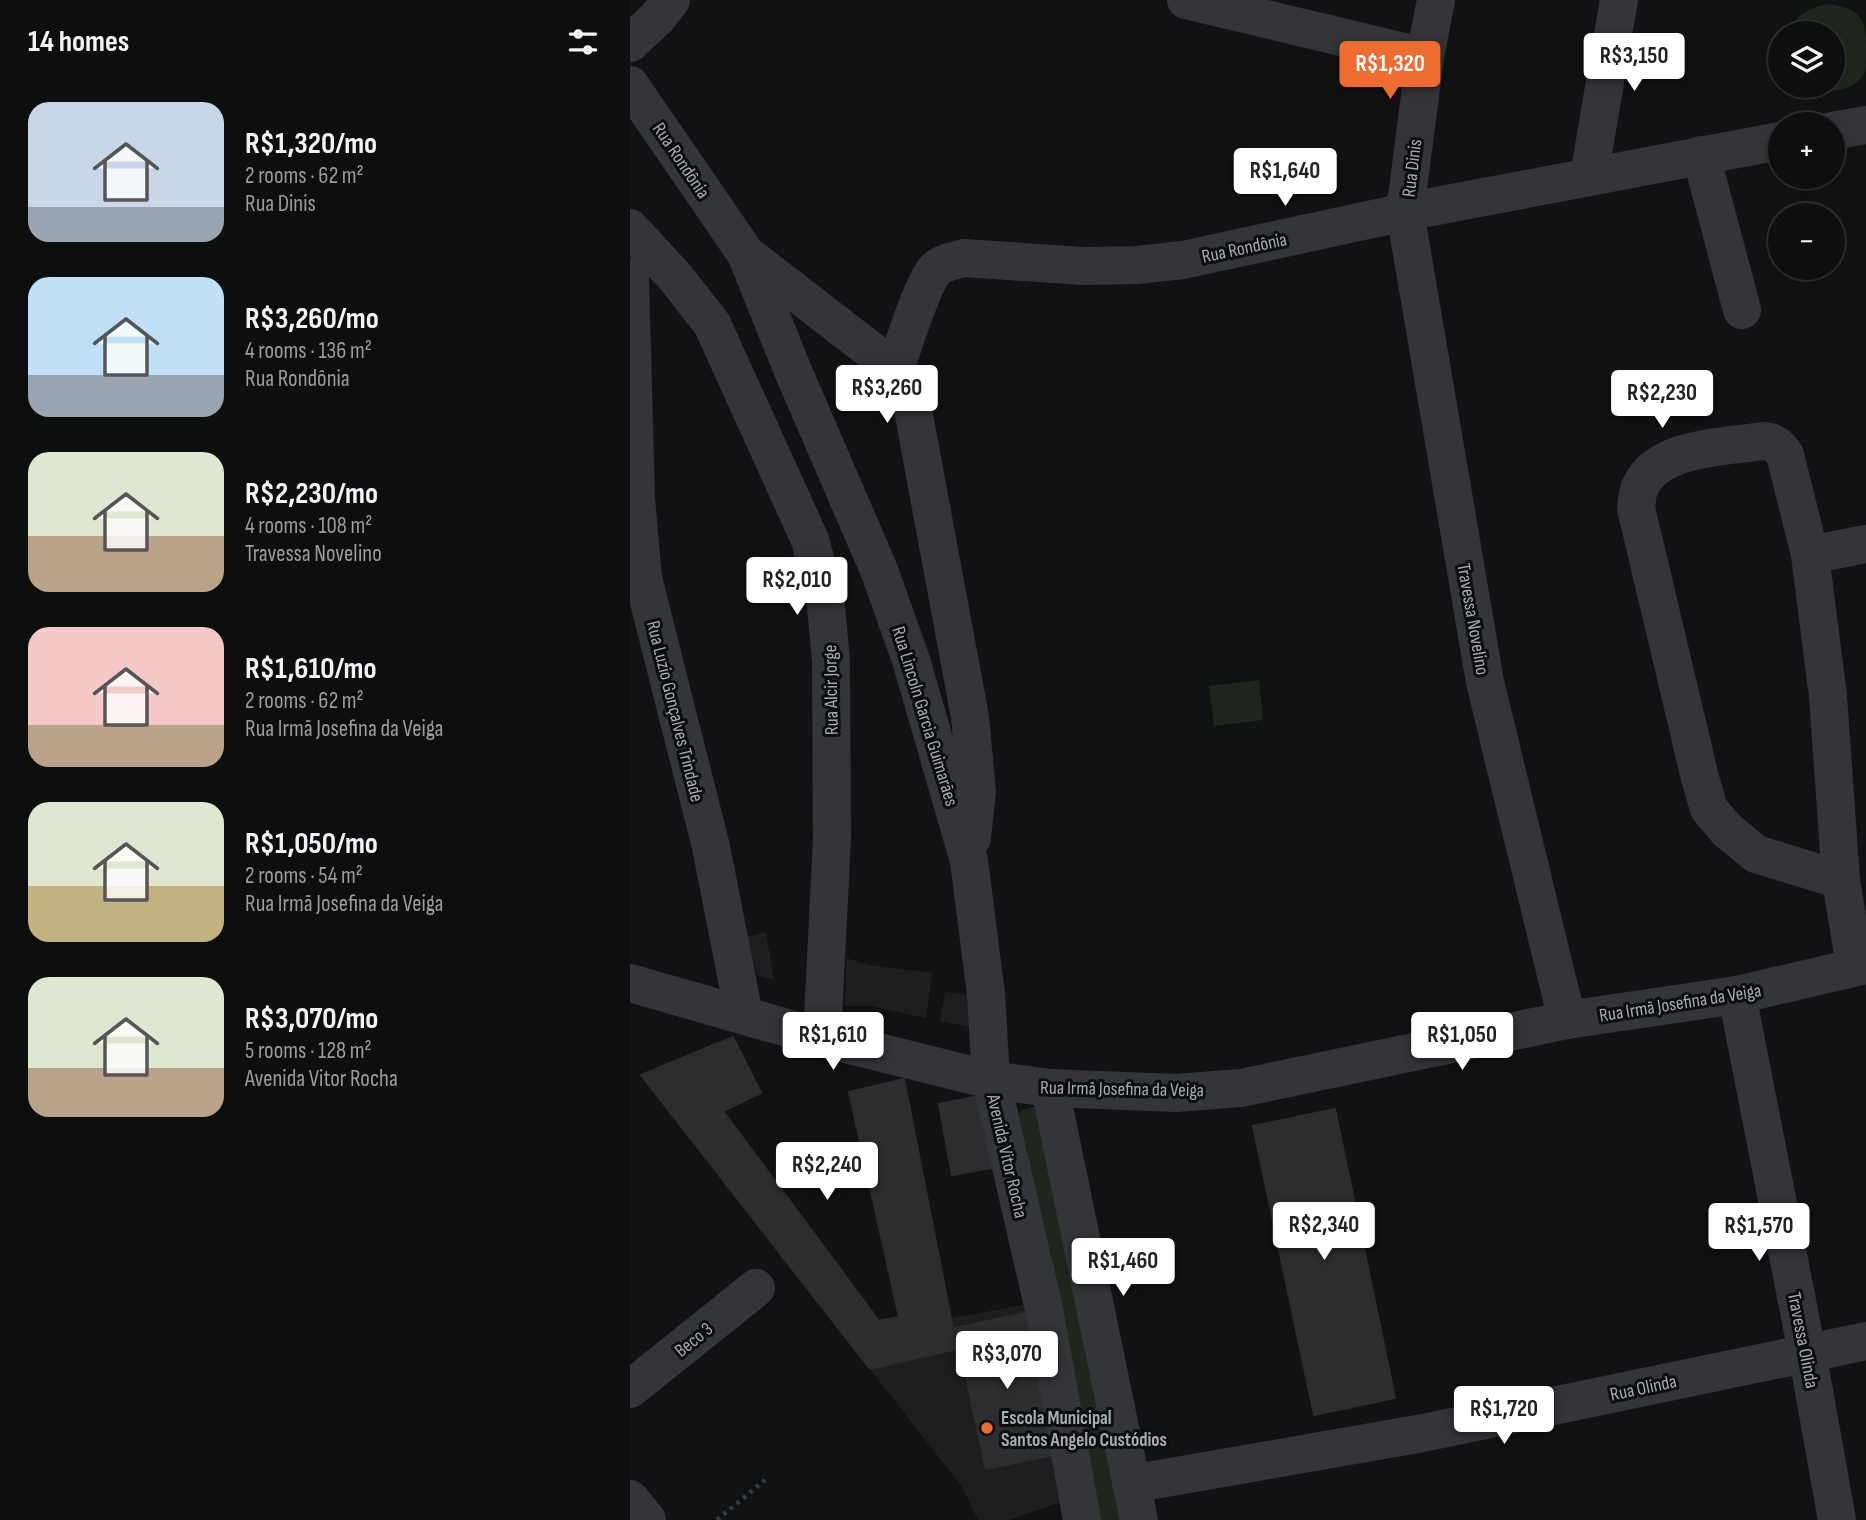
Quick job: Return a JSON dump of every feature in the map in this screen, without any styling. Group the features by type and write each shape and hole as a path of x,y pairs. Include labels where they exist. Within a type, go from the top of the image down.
{"street":[{"path":"630,43 657,18 671,0"},
{"path":"1186,0 1425,57"},
{"name":"Rua Dinis","path":"1405,212 1425,57 1436,0"},
{"path":"1589,176 1619,0"},
{"name":"Rua Rondônia","path":"630,85 746,254 895,369 910,394 970,717 977,792 969,861"},
{"path":"1845,129 1866,125"},
{"name":"Rua Rondônia","path":"895,369 927,283 936,269 947,262 964,258 1124,265 1184,260 1405,212 1768,143"},
{"path":"1701,155 1742,310"},
{"name":"Travessa Novelino","path":"1405,212 1485,682 1567,1020"},
{"name":"Rua Alcir Jorge","path":"630,228 676,278 712,324 810,540 825,595 831,661 832,839 822,1038"},
{"name":"Rua Lincoln Garcia Guimarães","path":"746,254 879,570 911,660 969,861 986,994 991,1080"},
{"name":"Rua Luzio Gonçalves Trindade","path":"630,277 636,498 643,578 711,847 744,1015"},
{"path":"1841,880 1756,854 1727,830 1709,809 1636,508 1639,489 1647,476 1661,463 1687,452 1771,442 1778,446 1784,455 1810,555 1828,695 1841,880 1860,966"},
{"path":"1810,555 1866,544"},
{"name":"Rua Irmã Josefina da Veiga","path":"630,983 822,1038 991,1080 1050,1088 1176,1093 1241,1088 1567,1020 1737,995 1860,966"},
{"name":"Travessa Olinda","path":"1737,995 1837,1520"},
{"name":"Avenida Vitor Rocha","path":"991,1080 1045,1314 1075,1518"},
{"path":"1050,1088 1135,1502"},
{"name":"Beco 3","path":"630,1389 756,1288"},
{"name":"Rua Olinda","path":"1135,1502 1423,1433 1866,1341"},
{"path":"630,1499 647,1520"}],"path":[{"path":"717,1520 765,1480"}],"shaded area":[{"path":"1827,4 1847,8 1863,22 1865,72 1847,88 1845,21 1795,21 1814,8"},
{"path":"1259,680 1263,720 1214,726 1209,686"},
{"path":"766,932 774,980 758,976 746,937"},
{"path":"846,958 869,965 932,973 926,1018 870,1006 845,1006"},
{"path":"945,992 979,996 979,1029 940,1021"},
{"path":"1034,1107 1047,1112 1130,1520 1097,1520 1017,1117 1022,1110"},
{"name":"Escola Municipal Santos Angelo Custódios","path":"1034,1303 1072,1498 1010,1520 978,1520 962,1487 870,1369 957,1349 952,1318"}],"building":[{"path":"733,1037 761,1093 723,1111 879,1321 899,1317 849,1092 904,1079 957,1349 870,1369 641,1075"},
{"path":"984,1095 998,1167 952,1175 939,1104"},
{"path":"1335,1109 1395,1398 1314,1415 1253,1126"},
{"path":"1027,1313 1059,1454 986,1469 955,1328"}],"place":[{"name":"Escola Municipal Santos Angelo Custódios","path":"987,1428"}]}
